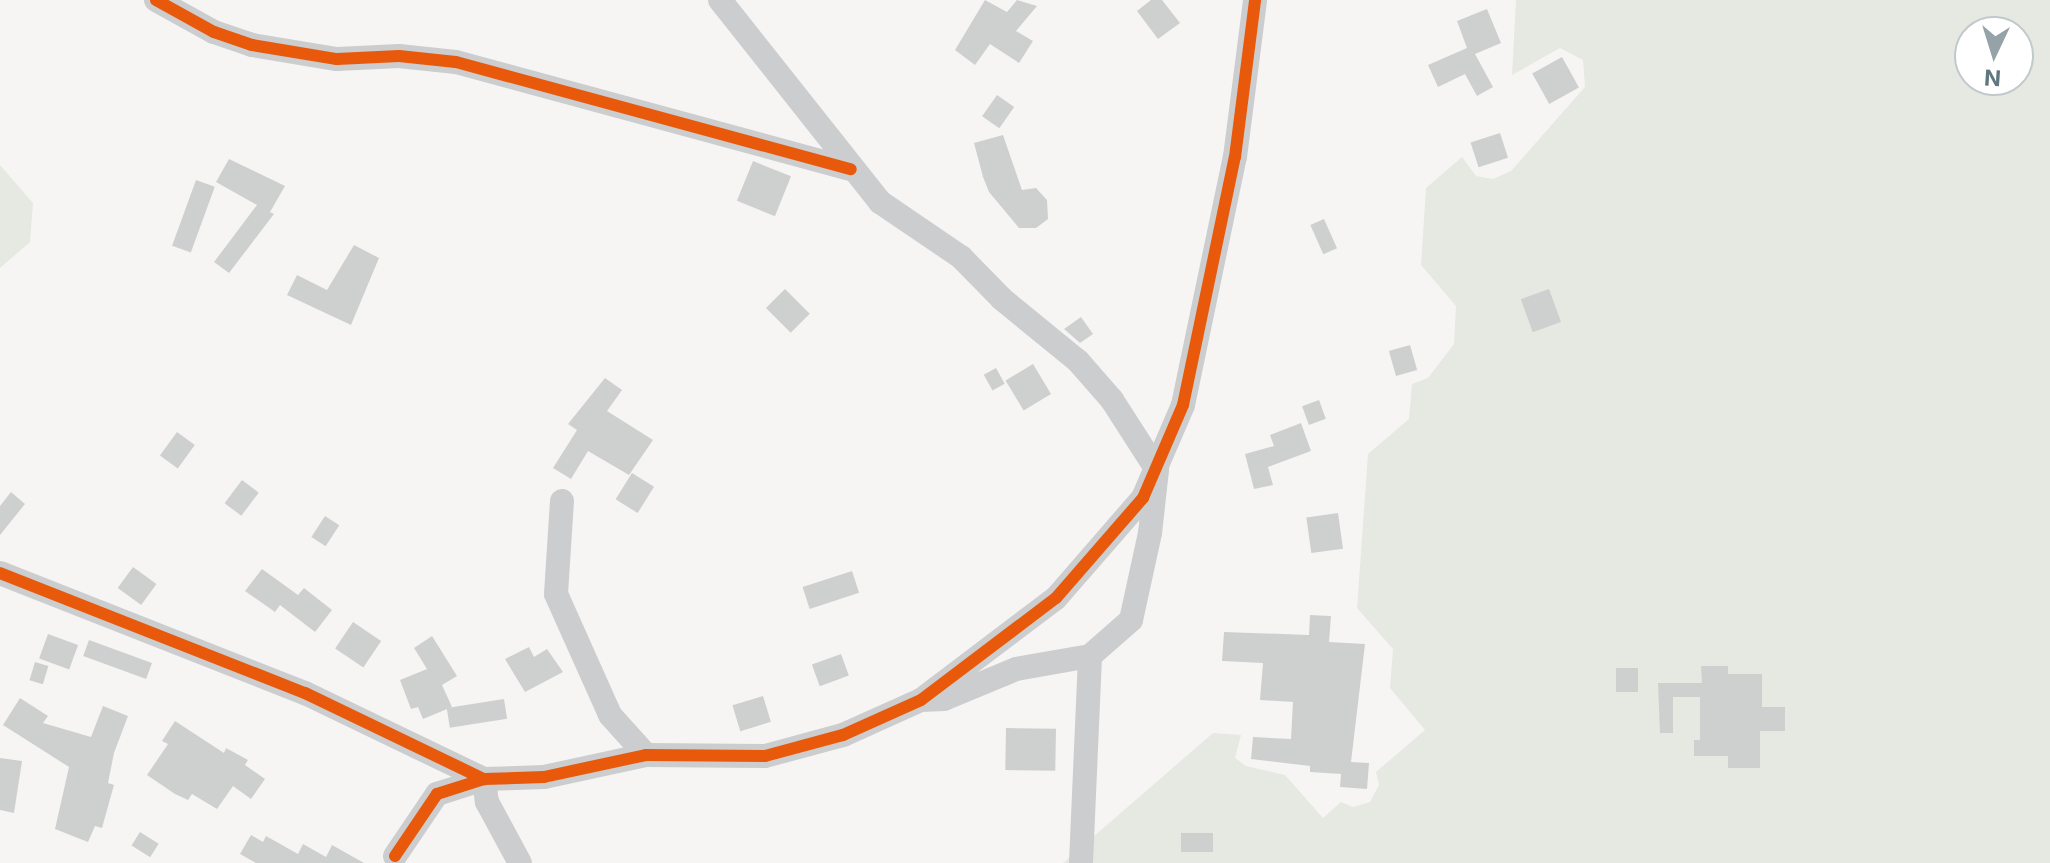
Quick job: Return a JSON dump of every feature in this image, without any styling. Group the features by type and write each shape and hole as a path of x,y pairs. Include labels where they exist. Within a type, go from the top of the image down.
{"street":[{"path":"156,0 214,32 252,45 337,59 399,56 456,62 851,169"},
{"path":"720,0 880,202 961,257 1002,299 1078,361 1112,400 1157,470 1150,533 1131,620 1090,656 1016,669 944,699 921,700"},
{"path":"395,856 437,794 484,779 544,777 646,755 793,753 921,700 1056,598 1133,513 1157,470 1183,405 1235,157 1255,0"},
{"path":"562,501 556,594 610,715 646,755"},
{"path":"0,573 305,693 484,779"},
{"path":"1081,863 1090,656"},
{"path":"484,779 487,802 520,863"}],"shaded area":[{"path":"1516,0 2050,0 2050,863 1063,863 1213,733 1241,735 1235,758 1246,766 1285,775 1323,818 1341,802 1353,807 1370,802 1379,785 1376,772 1425,730 1390,688 1393,649 1357,608 1368,454 1409,419 1412,384 1428,378 1454,344 1456,306 1421,265 1426,188 1462,157 1476,176 1493,179 1511,171 1585,87 1583,60 1560,48 1512,75"},
{"path":"0,165 33,203 30,242 0,268"}],"building":[{"path":"985,0 1007,12 1017,0 1037,6 1016,31 1033,41 1019,63 990,44 975,65 955,50"},
{"path":"1151,0 1162,0 1180,23 1158,39 1137,11"},
{"path":"1487,9 1501,43 1475,54 1493,87 1477,96 1465,74 1438,87 1428,65 1467,48 1457,21"},
{"path":"1562,57 1579,88 1549,104 1532,73"},
{"path":"997,95 1014,107 999,128 982,116"},
{"path":"1500,133 1508,158 1479,167 1471,143"},
{"path":"1003,135 1022,190 1036,188 1047,200 1048,219 1036,228 1019,228 989,192 983,177 974,143"},
{"path":"229,159 285,186 270,212 274,214 229,273 214,262 257,205 216,182"},
{"path":"753,161 791,176 775,216 737,201"},
{"path":"196,180 215,187 191,253 172,246"},
{"path":"1324,219 1337,248 1323,254 1310,225"},
{"path":"354,245 379,258 351,325 287,295 297,275 327,290"},
{"path":"785,289 810,314 791,333 766,308"},
{"path":"1549,289 1561,322 1533,332 1521,299"},
{"path":"1081,317 1093,334 1080,343 1064,329"},
{"path":"1410,345 1417,370 1396,376 1389,351"},
{"path":"1033,364 1051,394 1024,410 1006,380"},
{"path":"996,368 1005,384 992,391 984,375"},
{"path":"605,378 622,390 607,411 653,440 629,475 588,451 571,479 553,468 577,430 568,424"},
{"path":"1319,400 1326,419 1309,425 1302,406"},
{"path":"1301,423 1311,451 1268,467 1273,485 1254,489 1245,454 1274,446 1270,435"},
{"path":"177,432 195,445 178,468 160,455"},
{"path":"632,473 654,487 638,513 616,499"},
{"path":"242,480 259,493 241,516 225,503"},
{"path":"11,492 25,504 0,535 0,506"},
{"path":"1338,513 1343,549 1311,553 1306,517"},
{"path":"325,516 339,525 326,546 311,537"},
{"path":"133,567 156,584 141,605 118,588"},
{"path":"262,569 298,595 304,588 332,610 315,632 280,605 275,612 245,591"},
{"path":"852,571 859,593 810,609 803,587"},
{"path":"1310,615 1331,616 1329,642 1365,644 1351,762 1369,763 1367,789 1340,787 1341,774 1310,772 1310,766 1251,759 1253,737 1291,739 1293,702 1260,700 1263,663 1222,661 1224,632 1309,635"},
{"path":"353,622 381,641 363,668 335,649"},
{"path":"48,634 78,645 69,669 39,658"},
{"path":"432,636 457,676 442,685 452,707 423,719 418,707 411,709 400,680 427,669 414,648"},
{"path":"89,640 152,663 146,679 83,656"},
{"path":"529,647 534,657 547,649 563,672 525,692 505,659"},
{"path":"841,654 849,676 820,686 812,665"},
{"path":"35,662 48,666 43,684 29,680"},
{"path":"1701,666 1728,666 1728,674 1762,674 1762,707 1785,707 1785,731 1760,731 1760,768 1728,768 1728,756 1694,756 1694,740 1700,740 1700,697 1673,697 1673,733 1660,733 1658,683 1702,683"},
{"path":"1616,668 1638,668 1638,692 1616,692"},
{"path":"763,696 771,722 740,731 732,705"},
{"path":"20,698 48,716 43,723 91,737 103,706 128,716 114,753 108,783 114,785 102,828 95,826 88,842 55,829 69,767 3,725"},
{"path":"504,699 507,719 450,728 447,708"},
{"path":"175,721 224,753 226,748 248,760 245,765 265,779 251,799 233,786 217,809 192,794 188,800 175,794 147,775 168,744 162,741"},
{"path":"1006,728 1056,729 1055,771 1005,770"},
{"path":"0,758 22,761 14,813 0,810"},
{"path":"140,832 159,844 150,857 132,846"},
{"path":"1181,833 1213,833 1213,852 1181,852"},
{"path":"251,835 263,842 266,836 298,854 303,844 326,857 332,845 364,863 256,863 240,854"}],"cycle path":[{"path":"156,0 214,32 252,45 337,59 399,56 456,62 851,169"},
{"path":"395,856 437,794 484,779 544,777 646,755 765,756 843,735 921,700 1056,598 1143,498 1183,405 1235,157 1255,0"},
{"path":"0,573 305,693 484,779"}]}
